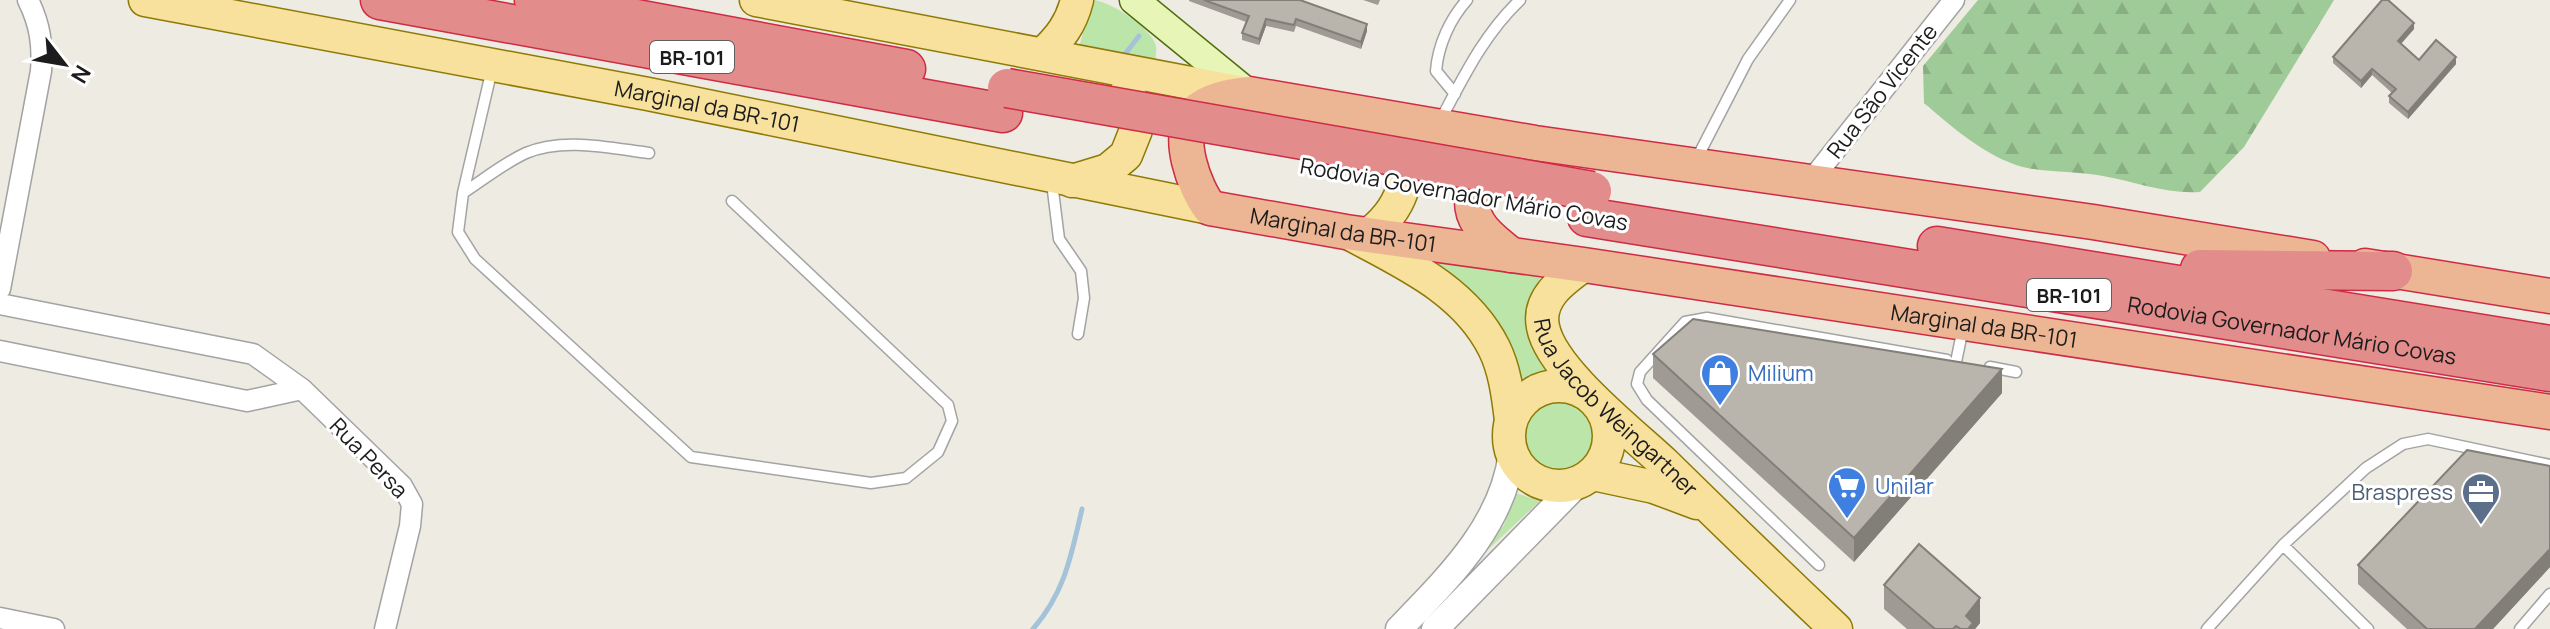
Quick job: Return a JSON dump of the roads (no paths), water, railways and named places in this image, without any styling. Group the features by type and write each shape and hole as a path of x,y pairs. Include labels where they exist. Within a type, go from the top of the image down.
{"highway":[{"name":"Rodovia Governador Mário Covas","path":"380,0 1005,100 2550,372"},
{"name":"Rodovia Governador Mário Covas","path":"534,0 710,32 1005,100"},
{"path":"604,0 710,32"},
{"path":"1210,208 1201,196 1190,169 1187,147 1194,114 1213,102 1249,94 1535,143 2093,222 2550,296"},
{"path":"1511,255 1481,228 1473,213 1474,189 1483,167 1501,153 1535,143"},
{"name":"Rodovia Governador Mário Covas","path":"1589,204 2069,268 2550,345"},
{"name":"Marginal da BR-101","path":"1210,208 1357,233 2550,412"},
{"path":"2069,268 2393,271"}],"main road":[{"name":"Marginal da BR-101","path":"145,0 858,135 1210,208"},
{"path":"756,0 1249,94"},
{"path":"1043,54 1061,38 1073,16 1077,0"},
{"path":"1134,0 1249,94"},
{"path":"1160,21 1194,114"},
{"path":"1062,179 1108,170 1126,155 1136,130 1136,108 1123,86 1084,62"},
{"path":"1357,233 1382,225 1402,195 1406,171 1404,149 1381,117"},
{"path":"1357,233 1420,271 1477,322 1494,348 1503,373 1511,420 1509,436 1512,453 1520,467 1532,478 1555,486 1586,478 1607,453 1610,428 1604,412 1594,398 1580,389 1564,385 1547,386 1525,399 1511,420"},
{"name":"Rua Jacob Weingartner","path":"1584,265 1558,283 1544,311 1543,328 1556,356 1594,398 1836,629"},
{"name":"Rua Jacob Weingartner","path":"1586,478 1654,487 1710,508"}],"street":[{"path":"0,289 41,71 43,44 28,0"},
{"name":"Rua São Vicente","path":"1810,182 1954,0"},
{"path":"0,304 253,354 302,389"},
{"path":"0,351 247,401 302,389"},
{"name":"Rua Persa","path":"302,389 402,486 412,504 410,526 385,629"},
{"path":"1399,629 1466,555 1496,511 1509,475 1512,453"},
{"path":"1435,629 1586,478"},
{"path":"0,618 54,629"}],"lane":[{"path":"1455,94 1436,71 1438,51 1467,0"},
{"path":"1438,127 1470,63 1504,15 1520,0"},
{"path":"1693,165 1748,59 1790,0"},
{"path":"493,65 463,193 458,232 475,259 691,457 871,483 906,478 938,452 952,421 948,405 732,201"},
{"path":"463,193 527,153 557,146 589,145 649,153"},
{"path":"1062,179 1059,239 1081,271 1084,298 1078,334"},
{"path":"1819,565 1647,400 1637,384 1640,372 1685,322 1707,318 2016,372"},
{"path":"1956,362 1964,322"},
{"path":"2207,629 2283,545 2366,468 2403,444 2428,439 2550,465"},
{"path":"2283,545 2368,629"},
{"path":"2520,629 2550,594"}],"waterway":[{"path":"1125,54 1139,36"},
{"path":"1033,629 1060,587 1082,509"}],"place":[{"name":"Milium","path":"1720,407"},
{"name":"Unilar","path":"1847,520"},
{"name":"Braspress","path":"2481,526"}]}
